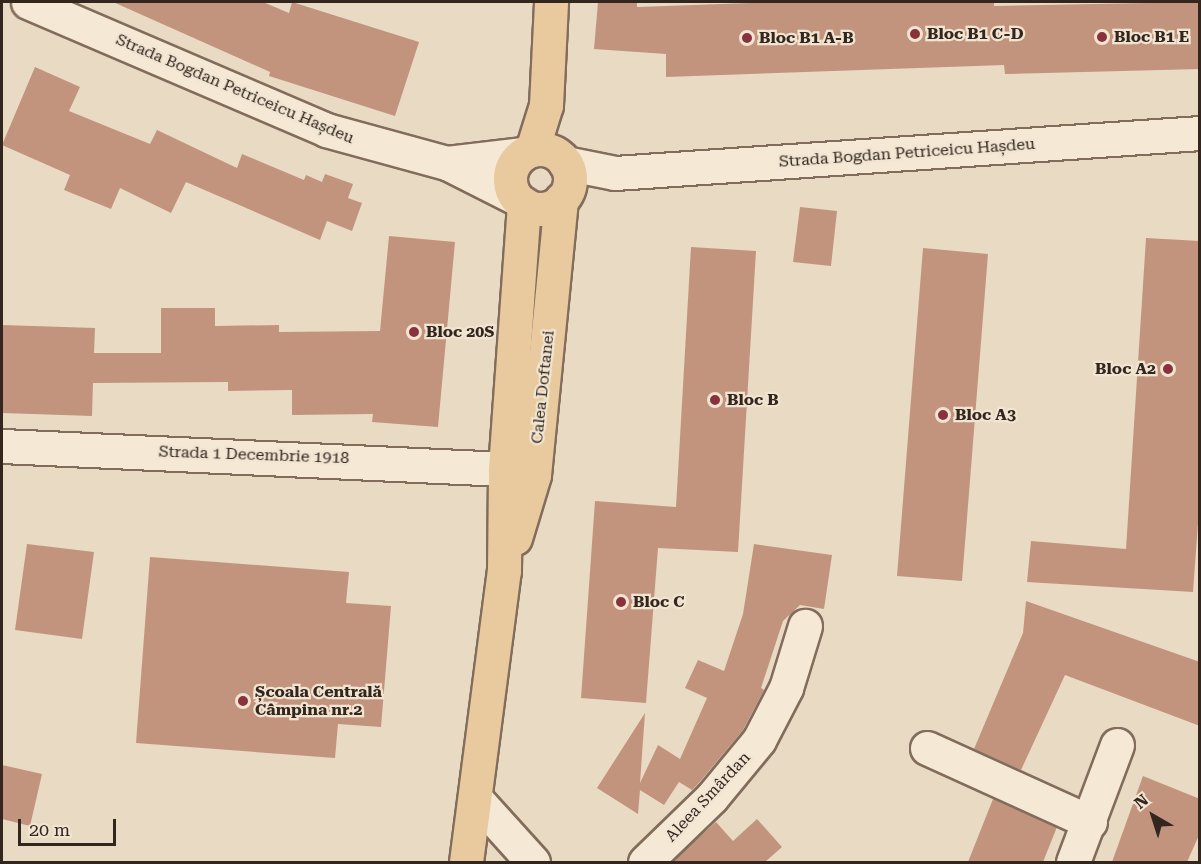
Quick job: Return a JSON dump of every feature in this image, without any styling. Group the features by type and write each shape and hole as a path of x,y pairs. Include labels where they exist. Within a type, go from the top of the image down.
{"main road":[{"name":"Calea Doftanei","path":"504,571 534,475 551,169 546,105 551,2"},
{"name":"Calea Doftanei","path":"466,862 504,571 505,469 520,201 510,179 515,161 551,169"},
{"path":"520,201 544,208 551,169"}],"street":[{"name":"Strada Bogdan Petriceicu Hașdeu","path":"28,2 326,130 447,163 615,173 1200,133"},
{"name":"Strada Bogdan Petriceicu Hașdeu","path":"447,163 520,201"},
{"name":"Strada 1 Decembrie 1918","path":"2,446 505,469"},
{"name":"Aleea Smârdan","path":"645,862 719,790 759,740 786,688 805,626"},
{"path":"1073,862 1117,746"},
{"path":"927,748 1090,822"},
{"path":"476,799 533,862"}],"building":[{"path":"113,2 263,2 289,13 292,2 419,42 395,116 269,76 270,72"},
{"path":"598,2 637,2 637,7 775,2 994,2 994,6 1200,2 1200,69 1005,74 1004,65 666,77 666,54 594,49"},
{"path":"35,67 80,87 69,111 150,144 157,130 237,168 242,154 304,180 306,175 322,182 325,174 353,184 348,198 362,203 352,231 327,221 320,240 186,182 171,213 120,188 111,209 64,190 70,175 2,145"},
{"path":"800,207 837,211 831,266 793,262"},
{"path":"389,236 455,242 438,427 372,422 373,414 292,415 292,390 228,391 228,382 93,383 92,416 2,413 2,325 95,328 94,353 161,353 161,308 215,308 215,326 279,325 279,332 380,331"},
{"name":"Bloc A2","path":"1146,238 1200,241 1200,496 1193,592 1027,582 1031,541 1126,549"},
{"path":"691,247 756,251 738,552 658,548 646,703 581,698 595,501 676,507"},
{"name":"Bloc A3","path":"923,248 988,254 962,581 897,576"},
{"path":"27,544 94,552 82,639 15,630"},
{"path":"754,544 832,555 824,609 800,605 783,621 761,688 764,690 743,730 698,784 692,790 679,782 664,805 640,790 638,814 597,788 645,713 640,783 658,745 680,759 707,698 685,688 698,660 724,671 743,614"},
{"path":"150,557 349,572 346,603 391,606 381,727 338,724 335,758 136,743"},
{"path":"1026,601 1200,662 1200,726 1065,675 1021,770 974,749 1023,633"},
{"path":"2,765 42,774 30,826 2,819"},
{"path":"1143,776 1200,799 1200,833 1187,862 1112,862"},
{"path":"993,799 1057,827 1043,862 968,862"},
{"path":"757,819 782,847 765,862 671,862 716,822 733,841"}],"place":[{"name":"Bloc B1 C-D","path":"915,34"},
{"name":"Bloc B1 E","path":"1102,37"},
{"name":"Bloc B1 A-B","path":"747,38"},
{"name":"Bloc 20S","path":"414,332"},
{"name":"Bloc A2","path":"1168,369"},
{"name":"Bloc B","path":"715,400"},
{"name":"Bloc A3","path":"943,415"},
{"name":"Bloc C","path":"621,602"},
{"name":"Școala Centrală Câmpina nr.2","path":"243,701"}]}
